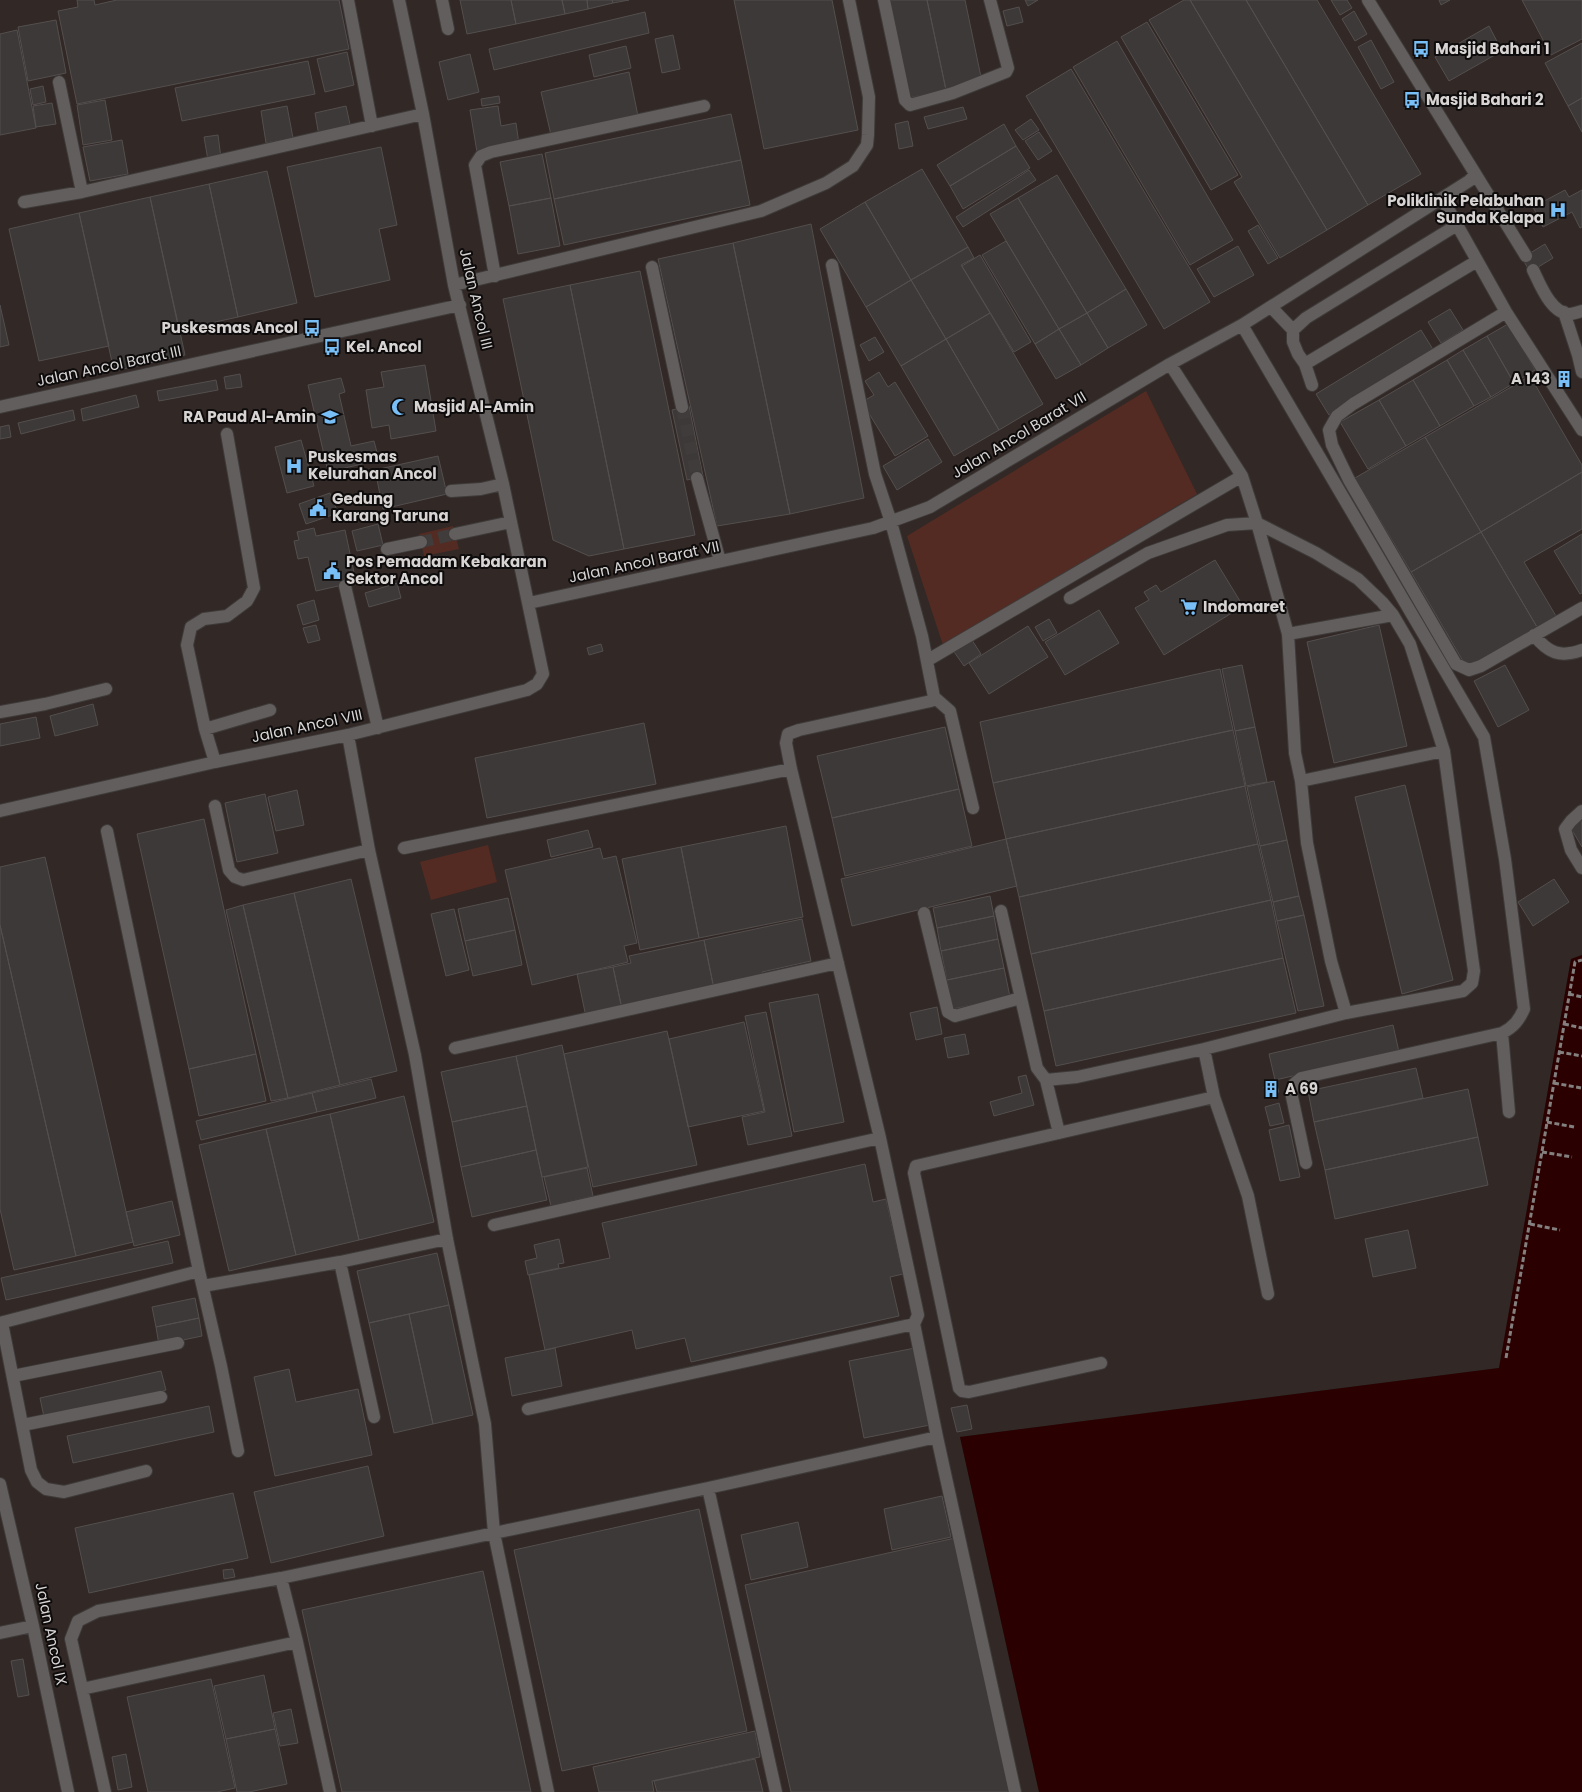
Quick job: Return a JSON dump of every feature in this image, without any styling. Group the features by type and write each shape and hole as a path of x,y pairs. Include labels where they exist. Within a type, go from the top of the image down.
{"street":[{"path":"348,0 372,126"},
{"name":"Jalan Ancol III","path":"399,0 423,114 454,285 503,484 529,603"},
{"path":"442,0 448,29"},
{"path":"454,285 761,211 826,183 853,166 867,145 869,98 849,0"},
{"path":"884,0 905,100 910,104 953,93 1006,72 1008,68 990,0"},
{"path":"1368,0 1526,256"},
{"path":"59,82 82,192"},
{"path":"495,276 475,165 481,156 491,152 704,106"},
{"path":"24,202 82,192 423,114"},
{"name":"Jalan Ancol Barat VII","path":"529,603 874,528 930,507 1170,364 1242,325 1469,181 1475,175"},
{"path":"1442,198 1506,312 1582,430"},
{"path":"1293,330 1306,318 1456,224"},
{"path":"1305,364 1477,261"},
{"path":"832,264 870,452 928,660 934,697 950,711 973,808"},
{"path":"652,267 682,407"},
{"path":"1533,270 1546,297 1564,312 1570,314 1582,311"},
{"name":"Jalan Ancol Barat III","path":"0,407 460,305"},
{"path":"1271,307 1293,330 1293,342 1305,364 1312,384"},
{"path":"1506,312 1353,404 1337,416 1329,430 1332,445 1349,480 1456,664 1470,670 1481,666 1582,608"},
{"path":"1564,312 1580,356 1582,372"},
{"path":"1242,325 1484,737 1505,859 1524,1009 1515,1024 1502,1032 1301,1078 1294,1084 1291,1092 1306,1163"},
{"path":"1170,364 1242,476 1288,634 1295,753 1308,843 1331,961 1346,1013"},
{"path":"215,762 205,729 187,645 191,627 204,619 227,616 247,602 254,588 227,434"},
{"path":"928,660 1242,476"},
{"path":"697,478 720,561"},
{"path":"450,491 481,489 503,484"},
{"path":"455,534 511,522"},
{"path":"1046,1080 1077,1077 1204,1049 1346,1013 1463,991 1472,983 1474,970 1444,751 1410,644 1393,615 1358,579 1316,553 1257,523 1227,525 1148,553 1070,598"},
{"path":"387,549 421,542"},
{"path":"345,586 378,728"},
{"name":"Jalan Ancol VIII","path":"0,811 215,762 348,735 527,690 537,684 543,674 529,603"},
{"path":"1288,634 1393,615"},
{"path":"1534,635 1544,648 1561,655 1582,650"},
{"path":"0,712 45,704 106,689"},
{"path":"934,697 931,701 788,734 786,742 880,1138 918,1315 914,1324 937,1437 1015,1792"},
{"path":"205,729 270,710"},
{"path":"348,735 369,850 415,1055 447,1239 485,1424 494,1533 548,1792"},
{"path":"1300,781 1444,751"},
{"path":"404,848 791,769"},
{"path":"215,806 229,870 235,877 243,880 369,850"},
{"path":"1582,811 1565,829 1571,850 1582,868"},
{"path":"107,831 238,1451"},
{"path":"1001,911 1037,1068 1046,1080 1059,1133"},
{"path":"924,913 948,1012 951,1015 955,1016 1021,998"},
{"path":"455,1048 838,963"},
{"path":"1502,1032 1509,1112"},
{"path":"1204,1049 1214,1097 1248,1196 1268,1294"},
{"path":"1101,1363 962,1392 959,1388 914,1172 916,1166 1214,1097"},
{"path":"494,1225 880,1138"},
{"path":"203,1286 340,1262 447,1239"},
{"path":"340,1262 374,1417"},
{"path":"146,1471 64,1492 46,1489 37,1482 31,1470 1,1323 200,1271"},
{"path":"528,1409 914,1324"},
{"path":"13,1376 178,1342"},
{"path":"23,1425 162,1397"},
{"path":"105,1792 71,1639 78,1621 98,1611 281,1578 708,1488 937,1437"},
{"name":"Jalan Ancol IX","path":"0,1484 33,1626 68,1792"},
{"path":"708,1488 776,1792"},
{"path":"281,1578 298,1642 330,1792"},
{"path":"0,1633 33,1626"},
{"path":"82,1689 298,1642"}],"path":[{"path":"1506,1358 1575,962 1582,960"},
{"path":"1569,994 1582,996"},
{"path":"1564,1024 1582,1028"},
{"path":"1559,1052 1582,1056"},
{"path":"1554,1083 1581,1088"},
{"path":"1547,1122 1574,1127"},
{"path":"1542,1152 1572,1157"},
{"path":"1530,1224 1560,1230"}],"shaded area":[{"path":"0,0 1582,0 1582,955 1571,959 1499,1368 960,1437 1039,1792 0,1792"},
{"path":"1146,391 1197,494 943,645 907,536"},
{"path":"453,526 459,549 424,556 419,534"},
{"path":"488,845 497,882 431,900 420,862"},
{"path":"1582,955 1582,1792 1039,1792 960,1437 1499,1368 1571,959"}],"building":[{"path":"77,0 94,0 95,5 117,0 339,0 349,49 77,104 58,11 78,7"},
{"path":"460,0 511,0 516,24 467,34"},
{"path":"511,0 562,0 565,14 516,24"},
{"path":"562,0 587,0 588,9 565,14"},
{"path":"587,0 612,0 613,3 588,9"},
{"path":"612,0 629,0 613,3"},
{"path":"734,0 832,0 858,130 764,149"},
{"path":"889,0 927,0 946,90 909,98"},
{"path":"927,0 965,0 981,77 946,90"},
{"path":"1025,0 1038,0 1028,6"},
{"path":"1184,0 1190,0 1327,230 1280,258 1234,182 1242,177 1149,20"},
{"path":"1190,0 1246,0 1368,205 1327,230"},
{"path":"1246,0 1317,0 1421,174 1368,205"},
{"path":"1331,0 1347,0 1352,8 1340,15"},
{"path":"1439,0 1450,0 1441,5"},
{"path":"1522,0 1582,0 1582,39 1551,55"},
{"path":"1019,7 1023,22 1007,26 1003,11"},
{"path":"1354,11 1367,34 1355,41 1342,19"},
{"path":"645,12 649,33 494,70 489,49"},
{"path":"56,20 66,73 28,81 18,27"},
{"path":"1147,22 1238,175 1211,190 1121,37"},
{"path":"1489,26 1502,51 1449,81 1435,57"},
{"path":"17,30 36,128 0,135 0,34"},
{"path":"673,35 680,69 662,73 655,39"},
{"path":"1371,40 1394,82 1381,89 1358,47"},
{"path":"1117,41 1233,240 1190,265 1073,67"},
{"path":"1582,43 1582,98 1568,106 1545,63"},
{"path":"626,46 631,68 594,77 589,55"},
{"path":"347,52 354,85 325,92 317,59"},
{"path":"470,54 479,92 448,100 439,62"},
{"path":"308,61 315,94 182,121 175,88"},
{"path":"1071,69 1210,302 1164,329 1026,96"},
{"path":"629,72 638,116 551,135 541,92"},
{"path":"43,86 46,102 33,105 30,89"},
{"path":"499,96 500,103 482,106 481,99"},
{"path":"1582,98 1582,132 1568,106"},
{"path":"105,100 112,140 83,145 77,105"},
{"path":"52,103 56,124 36,127 33,106"},
{"path":"287,106 293,138 266,143 261,111"},
{"path":"346,106 351,129 319,136 315,113"},
{"path":"498,106 501,126 516,123 519,144 477,152 470,110"},
{"path":"963,107 967,119 928,129 924,117"},
{"path":"731,114 741,160 554,199 545,153"},
{"path":"1031,119 1039,130 1023,140 1015,130"},
{"path":"908,121 913,146 899,149 895,124"},
{"path":"1004,124 1016,146 950,186 937,165"},
{"path":"1039,132 1052,151 1038,160 1025,141"},
{"path":"218,135 221,158 208,160 204,137"},
{"path":"122,140 128,174 90,181 83,147"},
{"path":"1016,146 1030,168 963,209 950,186"},
{"path":"381,147 397,225 379,229 390,280 315,297 287,167"},
{"path":"542,154 551,198 509,206 500,162"},
{"path":"741,160 750,205 564,245 554,199"},
{"path":"922,169 968,247 911,280 865,202"},
{"path":"1029,170 1036,180 963,227 956,217"},
{"path":"267,171 297,303 238,317 209,184"},
{"path":"1057,175 1126,289 1087,313 1018,198"},
{"path":"209,184 238,317 179,330 150,197"},
{"name":"Poliklinik Pelabuhan Sunda Kelapa","path":"1565,190 1569,197 1582,190 1582,227 1580,228 1572,212 1543,227 1533,207"},
{"path":"150,197 185,355 114,371 79,213"},
{"path":"551,198 560,246 518,254 509,206"},
{"path":"1018,198 1087,313 1059,329 990,214"},
{"path":"865,202 911,280 866,307 820,229"},
{"path":"79,213 109,346 39,361 9,229"},
{"path":"811,224 864,498 790,514 733,243"},
{"path":"1258,225 1278,258 1268,264 1248,231"},
{"path":"1006,241 1059,329 1035,344 982,255"},
{"path":"733,243 790,514 717,526 658,259"},
{"path":"1545,244 1553,258 1530,272 1522,258"},
{"path":"1238,246 1254,275 1214,297 1197,269"},
{"path":"968,247 974,258 961,265 990,313 946,339 911,280"},
{"path":"980,255 1031,342 1014,352 962,266"},
{"path":"640,271 695,535 624,549 570,285"},
{"path":"911,280 946,339 901,366 866,307"},
{"path":"570,285 624,549 589,556 553,540 503,299"},
{"path":"1126,289 1147,325 1108,348 1087,313"},
{"path":"0,305 9,345 0,347"},
{"path":"1450,309 1463,330 1441,343 1428,322"},
{"path":"990,313 1043,404 999,430 946,339"},
{"path":"1087,313 1108,348 1081,365 1059,329"},
{"path":"1508,324 1535,370 1514,383 1487,336"},
{"path":"1059,329 1081,365 1056,379 1035,344"},
{"path":"1421,330 1434,351 1329,415 1316,394"},
{"path":"1487,336 1514,383 1491,397 1463,350"},
{"path":"875,337 884,352 869,361 860,345"},
{"path":"946,339 999,430 954,456 901,366"},
{"path":"1463,350 1491,397 1474,406 1447,360"},
{"path":"1447,360 1474,406 1440,426 1413,380"},
{"name":"Masjid Al-Amin","path":"425,365 436,431 391,439 389,425 372,428 366,390 384,387 381,372"},
{"path":"879,372 888,387 895,382 928,436 895,456 862,402 874,395 865,381"},
{"path":"240,374 242,387 226,389 224,377"},
{"name":"A 143","path":"1567,374 1569,380 1561,384 1558,378"},
{"path":"1530,376 1582,465 1582,472 1481,532 1425,437"},
{"name":"RA Paud Al-Amin","path":"341,378 345,392 339,394 351,446 374,441 379,460 328,472 308,385"},
{"path":"216,380 218,390 159,401 157,391"},
{"path":"1413,380 1440,426 1406,446 1379,400"},
{"path":"136,395 139,407 83,421 81,409"},
{"path":"1379,400 1406,446 1368,469 1340,422"},
{"path":"689,406 703,476 687,480 672,410"},
{"path":"73,410 75,420 21,434 18,423"},
{"path":"9,425 11,437 0,439 0,427"},
{"path":"1425,437 1481,532 1411,572 1355,478"},
{"path":"928,439 942,462 897,490 883,466"},
{"name":"Puskesmas Kelurahan Ancol","path":"301,440 314,486 287,493 275,447"},
{"path":"438,456 447,494 383,509 375,470"},
{"path":"1582,472 1582,529 1524,562 1556,616 1537,627 1481,532"},
{"name":"Gedung Karang Taruna","path":"330,493 338,513 306,524 299,504"},
{"path":"378,524 383,545 357,551 352,531"},
{"name":"Pos Pemadam Kebakaran Sektor Ancol","path":"314,528 316,536 345,530 356,582 316,591 308,557 298,559 294,541 299,540 297,532"},
{"path":"1481,532 1537,627 1467,668 1411,572"},
{"path":"1582,534 1582,593 1580,594 1554,551"},
{"name":"Indomaret","path":"1215,560 1243,606 1164,655 1135,608 1149,600 1144,592 1156,585 1161,592"},
{"path":"397,583 401,598 369,607 365,593"},
{"path":"314,600 319,620 303,625 297,605"},
{"path":"1099,610 1119,643 1065,675 1045,642"},
{"path":"1049,619 1057,633 1043,641 1035,627"},
{"path":"316,625 320,640 308,643 303,628"},
{"path":"1379,625 1407,746 1334,763 1307,642"},
{"path":"1028,626 1048,657 989,694 969,663"},
{"path":"970,637 981,654 964,666 952,649"},
{"path":"601,644 603,651 589,655 587,648"},
{"path":"1242,665 1255,727 1235,731 1222,669"},
{"path":"1505,665 1529,710 1498,727 1474,681"},
{"path":"1220,669 1233,730 993,783 980,722"},
{"path":"93,704 98,725 55,736 50,716"},
{"path":"36,717 40,738 0,746 0,724"},
{"path":"644,723 656,784 487,818 475,758"},
{"path":"945,727 959,789 832,818 817,756"},
{"path":"1255,727 1267,782 1246,786 1235,731"},
{"path":"1233,730 1245,786 1006,839 993,783"},
{"path":"1274,781 1287,840 1260,846 1247,787"},
{"path":"1405,785 1453,980 1402,994 1355,797"},
{"path":"1245,786 1258,844 1019,897 1006,839"},
{"path":"959,789 972,846 845,876 832,818"},
{"path":"297,790 304,825 276,831 268,797"},
{"path":"265,794 278,853 237,862 225,803"},
{"path":"1582,817 1582,847 1569,825"},
{"path":"204,819 256,1054 189,1069 137,834"},
{"path":"786,826 803,917 699,938 681,847"},
{"path":"588,830 593,847 551,857 547,840"},
{"path":"1006,839 1017,886 852,926 841,879"},
{"path":"1287,840 1299,896 1273,902 1260,846"},
{"path":"1258,844 1271,900 1031,954 1019,897"},
{"path":"681,847 699,938 640,950 622,859"},
{"path":"600,848 603,859 616,856 637,943 624,946 628,962 532,985 505,870"},
{"path":"45,857 133,1242 76,1256 0,925 0,867"},
{"path":"351,879 397,1071 340,1085 294,893"},
{"path":"1554,879 1569,902 1533,926 1518,902"},
{"path":"294,893 340,1085 288,1098 243,905"},
{"path":"990,896 994,916 937,928 933,908"},
{"path":"1299,896 1304,915 1277,921 1273,902"},
{"path":"508,898 515,930 465,941 458,909"},
{"path":"1271,900 1283,958 1044,1011 1031,954"},
{"path":"243,905 288,1098 271,1101 226,910"},
{"path":"454,909 469,970 446,976 431,914"},
{"path":"1304,915 1324,1006 1298,1011 1277,921"},
{"path":"994,916 998,939 941,951 937,928"},
{"path":"802,919 811,961 762,972 764,978 714,989 704,940"},
{"path":"0,925 76,1256 14,1270 0,1209"},
{"path":"515,930 522,965 473,976 465,941"},
{"path":"998,939 1004,968 947,980 941,951"},
{"path":"704,940 714,989 622,1009 613,967 631,963 629,956"},
{"path":"1283,958 1296,1013 1056,1066 1044,1011"},
{"path":"613,967 622,1009 586,1017 577,974"},
{"path":"1004,968 1010,997 953,1009 947,980"},
{"path":"818,994 844,1122 794,1132 769,1003"},
{"path":"937,1007 942,1034 916,1040 910,1013"},
{"path":"766,1012 792,1136 748,1145 742,1117 765,1112 745,1016"},
{"path":"744,1022 764,1111 688,1127 669,1039"},
{"path":"1393,1025 1399,1052 1275,1080 1269,1054"},
{"path":"667,1031 697,1165 593,1187 564,1054"},
{"path":"965,1034 969,1054 948,1058 944,1038"},
{"path":"562,1045 588,1167 542,1177 516,1056"},
{"path":"256,1054 266,1101 199,1116 189,1069"},
{"path":"516,1056 527,1106 452,1122 441,1072"},
{"path":"1416,1068 1423,1098 1314,1122 1308,1091"},
{"path":"1026,1075 1034,1105 994,1116 990,1102 1022,1093 1018,1077"},
{"path":"371,1079 376,1098 317,1112 312,1093"},
{"name":"A 69","path":"1276,1083 1279,1092 1266,1095 1264,1087"},
{"path":"1468,1089 1478,1137 1325,1170 1314,1122"},
{"path":"312,1093 317,1112 201,1140 196,1121"},
{"path":"404,1096 434,1222 359,1240 330,1114"},
{"path":"1279,1103 1284,1123 1270,1126 1265,1107"},
{"path":"527,1106 536,1150 461,1167 452,1122"},
{"path":"330,1114 359,1240 296,1255 266,1129"},
{"path":"1289,1125 1300,1177 1280,1181 1269,1130"},
{"path":"266,1129 296,1255 229,1271 199,1145"},
{"path":"1478,1137 1488,1185 1335,1219 1325,1170"},
{"path":"536,1150 547,1200 472,1217 461,1167"},
{"path":"865,1164 873,1202 886,1199 903,1274 890,1277 899,1316 691,1362 685,1338 636,1349 632,1330 545,1350 529,1275 610,1258 602,1223"},
{"path":"587,1168 593,1196 551,1206 544,1177"},
{"path":"172,1201 180,1235 134,1246 126,1212"},
{"path":"1408,1230 1416,1268 1373,1277 1365,1239"},
{"path":"559,1239 564,1263 558,1264 559,1268 528,1275 525,1261 537,1258 534,1245"},
{"path":"168,1241 173,1263 6,1300 1,1278"},
{"path":"437,1253 449,1305 369,1323 357,1271"},
{"path":"195,1298 199,1318 156,1327 152,1307"},
{"path":"449,1305 473,1415 433,1424 409,1314"},
{"path":"409,1314 433,1424 394,1433 369,1323"},
{"path":"199,1318 202,1336 159,1345 156,1327"},
{"path":"555,1348 562,1386 512,1396 505,1358"},
{"path":"915,1348 930,1425 864,1438 849,1361"},
{"path":"289,1369 296,1402 358,1389 372,1455 275,1476 254,1377"},
{"path":"161,1371 166,1390 44,1417 40,1398"},
{"path":"967,1405 972,1429 957,1432 951,1408"},
{"path":"209,1406 214,1432 73,1463 67,1436"},
{"path":"368,1466 384,1536 271,1563 254,1492"},
{"path":"233,1493 248,1558 89,1593 75,1528"},
{"path":"942,1496 951,1537 892,1550 884,1509"},
{"path":"699,1509 747,1731 562,1771 514,1550"},
{"path":"798,1522 808,1567 751,1580 741,1535"},
{"path":"955,1538 1011,1792 791,1792 745,1585"},
{"path":"233,1569 235,1577 224,1579 223,1570"},
{"path":"483,1571 531,1792 342,1792 302,1610"},
{"path":"23,1659 29,1695 18,1697 11,1661"},
{"path":"264,1675 275,1729 226,1739 214,1686"},
{"path":"211,1679 235,1788 217,1792 148,1792 127,1697"},
{"path":"291,1709 298,1743 280,1746 273,1713"},
{"path":"275,1729 287,1784 249,1792 237,1792 226,1739"},
{"path":"755,1731 760,1757 652,1781 654,1792 599,1792 593,1767"},
{"path":"126,1754 132,1787 118,1790 112,1757"},
{"path":"755,1759 763,1792 657,1792 654,1781"}],"tunnel":[{"path":"682,407 697,478"},
{"path":"421,542 455,534"}],"place":[{"name":"Masjid Bahari 1","path":"1421,49"},
{"name":"Masjid Bahari 2","path":"1412,100"},
{"name":"Poliklinik Pelabuhan Sunda Kelapa","path":"1558,210"},
{"name":"Puskesmas Ancol","path":"312,328"},
{"name":"Kel. Ancol","path":"332,347"},
{"name":"A 143","path":"1564,379"},
{"name":"Masjid Al-Amin","path":"400,407"},
{"name":"RA Paud Al-Amin","path":"330,417"},
{"name":"Puskesmas Kelurahan Ancol","path":"294,466"},
{"name":"Gedung Karang Taruna","path":"318,508"},
{"name":"Pos Pemadam Kebakaran Sektor Ancol","path":"332,571"},
{"name":"Indomaret","path":"1189,607"},
{"name":"A 69","path":"1271,1089"}]}
